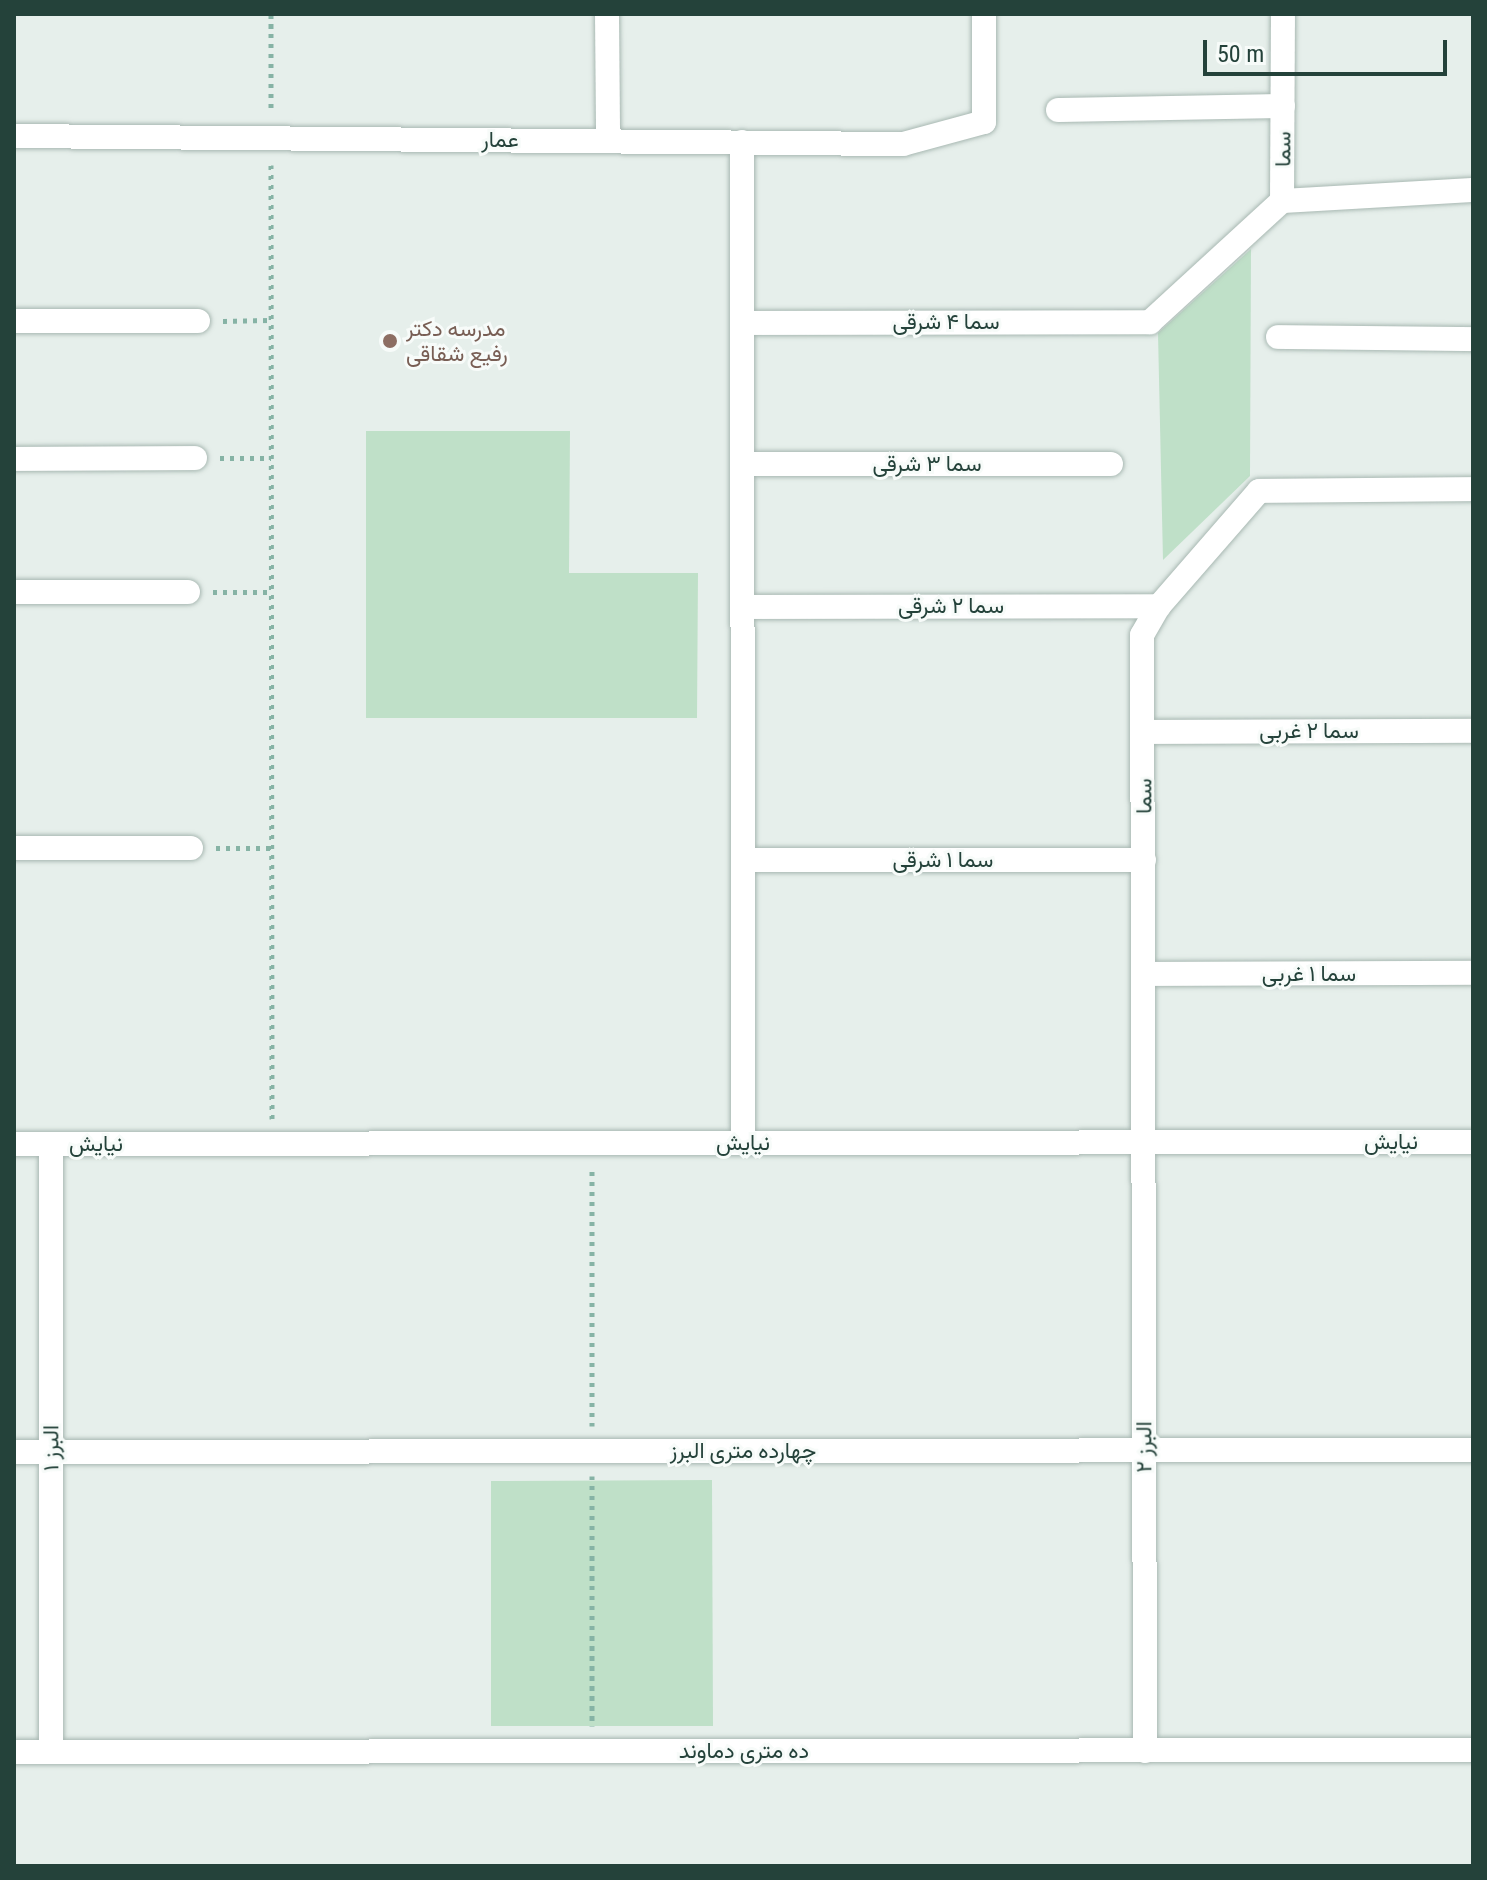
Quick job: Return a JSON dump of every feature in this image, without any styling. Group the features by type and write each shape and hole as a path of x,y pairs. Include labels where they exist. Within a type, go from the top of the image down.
{"street":[{"path":"607,14 608,141"},
{"name":"عمار","path":"14,136 903,144 984,122 984,14"},
{"name":"سما","path":"1282,201 1283,14"},
{"path":"1058,110 1283,106"},
{"path":"742,142 743,1143"},
{"path":"1282,201 1473,190"},
{"name":"سما ۴ شرقی","path":"742,323 1150,322 1282,201"},
{"path":"14,321 198,321"},
{"path":"1278,337 1473,339"},
{"path":"14,459 195,458"},
{"name":"سما ۳ شرقی","path":"742,464 1111,464"},
{"name":"سما","path":"1144,1143 1142,635 1159,606 1259,491 1473,489"},
{"path":"14,592 188,592"},
{"name":"سما ۲ شرقی","path":"742,607 1159,606"},
{"name":"سما ۲ غربی","path":"1144,732 1473,731"},
{"path":"14,848 191,848"},
{"name":"سما ۱ شرقی","path":"743,860 1144,860"},
{"name":"سما ۱ غربی","path":"1144,974 1473,973"},
{"name":"نیایش","path":"14,1144 1473,1142"},
{"name":"البرز ۲","path":"1144,1143 1145,1751"},
{"name":"البرز ۱","path":"51,1144 51,1752"},
{"name":"چهارده متری البرز","path":"14,1452 1473,1450"},
{"name":"ده متری دماوند","path":"14,1752 1473,1750"}],"path":[{"path":"271,14 272,1144"},
{"path":"198,321 271,320"},
{"path":"195,458 271,458"},
{"path":"188,592 271,592"},
{"path":"191,848 271,848"}],"green space":[{"path":"1251,249 1250,476 1163,560 1158,333"},
{"path":"366,431 570,431 569,573 698,573 697,718 366,718"},
{"path":"712,1480 713,1726 491,1726 491,1481"}],"place":[{"name":"مدرسه دکتر رفیع شقاقی","path":"390,341"}]}
